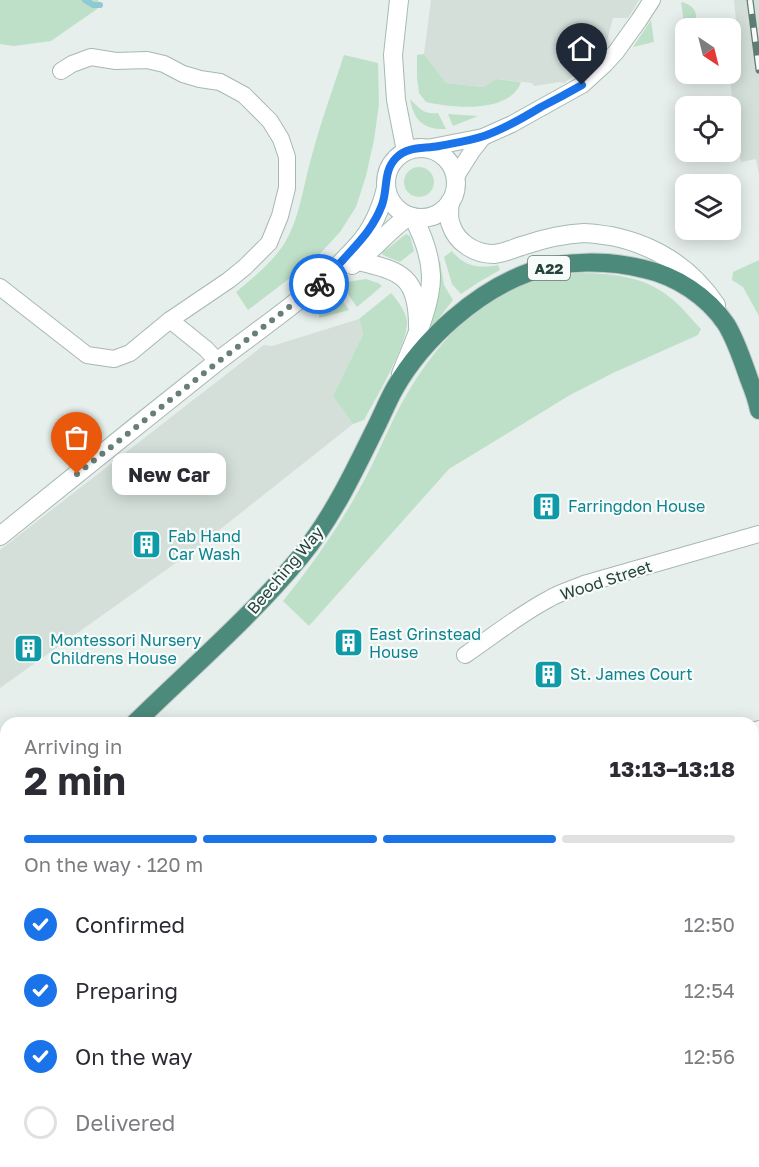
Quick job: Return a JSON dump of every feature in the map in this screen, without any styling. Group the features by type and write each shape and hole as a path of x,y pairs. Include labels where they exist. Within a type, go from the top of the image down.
{"highway":[{"name":"Beeching Way","path":"141,717 268,595 302,554 325,523 344,491 396,387 428,343 461,313 491,291 511,280 548,268 600,262 636,267 655,271 673,279 698,295 727,325"},
{"name":"A22","path":"727,325 743,361 759,410"},
{"name":"A22","path":"132,717 162,696"}],"main road":[{"path":"399,0 393,55 396,100 405,151"},
{"path":"450,202 434,215 424,218 401,212 388,197 386,188 386,176 396,157 405,151 427,148 443,155 449,162 455,178 454,194 450,202 451,225 467,246 483,253 505,252 526,244 586,233 625,239 678,264 709,295 727,325"},
{"path":"0,534 328,277 359,244 374,222 386,188"},
{"path":"328,277 348,268 398,223 411,216"},
{"name":"Beeching Way","path":"396,387 427,303 431,276 420,232 411,216"},
{"path":"357,261 384,267 396,272 406,281 417,299 418,328"}],"street":[{"path":"427,148 483,137 512,124 582,85 616,52 652,0"},
{"path":"0,287 87,355 114,359 130,353 170,320 245,267 269,243 280,216 287,188 287,158 281,139 270,121 257,107 232,87 183,74 164,64 147,60 116,61 91,57 61,71"},
{"path":"455,178 483,137"},
{"path":"170,320 206,349 218,362"},
{"name":"Wood Street","path":"465,655 558,594 584,584 759,534"}],"shaded area":[{"path":"431,0 639,0 628,18 613,18 604,52 564,83 534,86 532,83 496,79 485,87 446,83 424,54"},
{"path":"734,0 759,0 759,174 756,159 741,162 741,96 732,96 731,84 741,84 741,18 736,18"},
{"path":"359,319 363,334 333,396 353,424 194,550 0,688 0,550 264,345 272,346"}],"green space":[{"path":"0,0 98,0 100,5 51,41 14,46 0,44"},
{"path":"681,2 690,5 696,15 696,18 683,18"},
{"path":"651,20 654,42 633,47"},
{"path":"424,54 446,83 484,87 496,79 521,82 515,92 493,104 465,107 426,102 419,93 417,78 417,55"},
{"path":"344,55 378,63 379,104 374,140 356,207 340,232 315,259 248,310 236,292 272,260 288,237 297,214 327,105"},
{"path":"410,99 425,112 438,113 446,129 432,128 421,123 414,113"},
{"path":"448,114 478,116 453,126"},
{"path":"419,167 430,171 434,182 430,193 419,197 408,193 404,182 408,171"},
{"path":"406,234 410,236 414,251 400,262 383,255 382,253"},
{"path":"452,251 461,260 472,265 485,267 498,265 500,270 461,294 452,284 444,257"},
{"path":"759,260 759,316 743,287 732,280 733,272"},
{"path":"440,261 444,285 453,300 425,336 436,262"},
{"path":"575,273 636,279 658,289 673,300 701,329 698,335 570,395 449,469 309,626 283,601 342,519 362,485 405,397 432,356 465,321 483,306 526,284"},
{"path":"366,279 382,286 357,307 340,283"},
{"path":"334,288 349,310 319,318 320,297"},
{"path":"391,293 399,302 407,321 403,343 364,420 353,424 333,396 363,334 359,319"}],"waterway":[{"path":"85,0 93,5 100,5"}],"railway":[{"path":"750,0 759,70"}],"way so far":[{"path":"77,474 319,284"}],"place":[{"name":"New Car","path":"77,474"},
{"name":"Farringdon House","path":"547,506"},
{"name":"Fab Hand Car Wash","path":"147,545"},
{"name":"East Grinstead House","path":"348,643"},
{"name":"Montessori Nursery Childrens House","path":"29,649"},
{"name":"St. James Court","path":"549,674"}],"route":[{"path":"319,284 359,244 374,222 382,204 386,176 396,157 416,148 483,137 512,124 582,85"}]}
